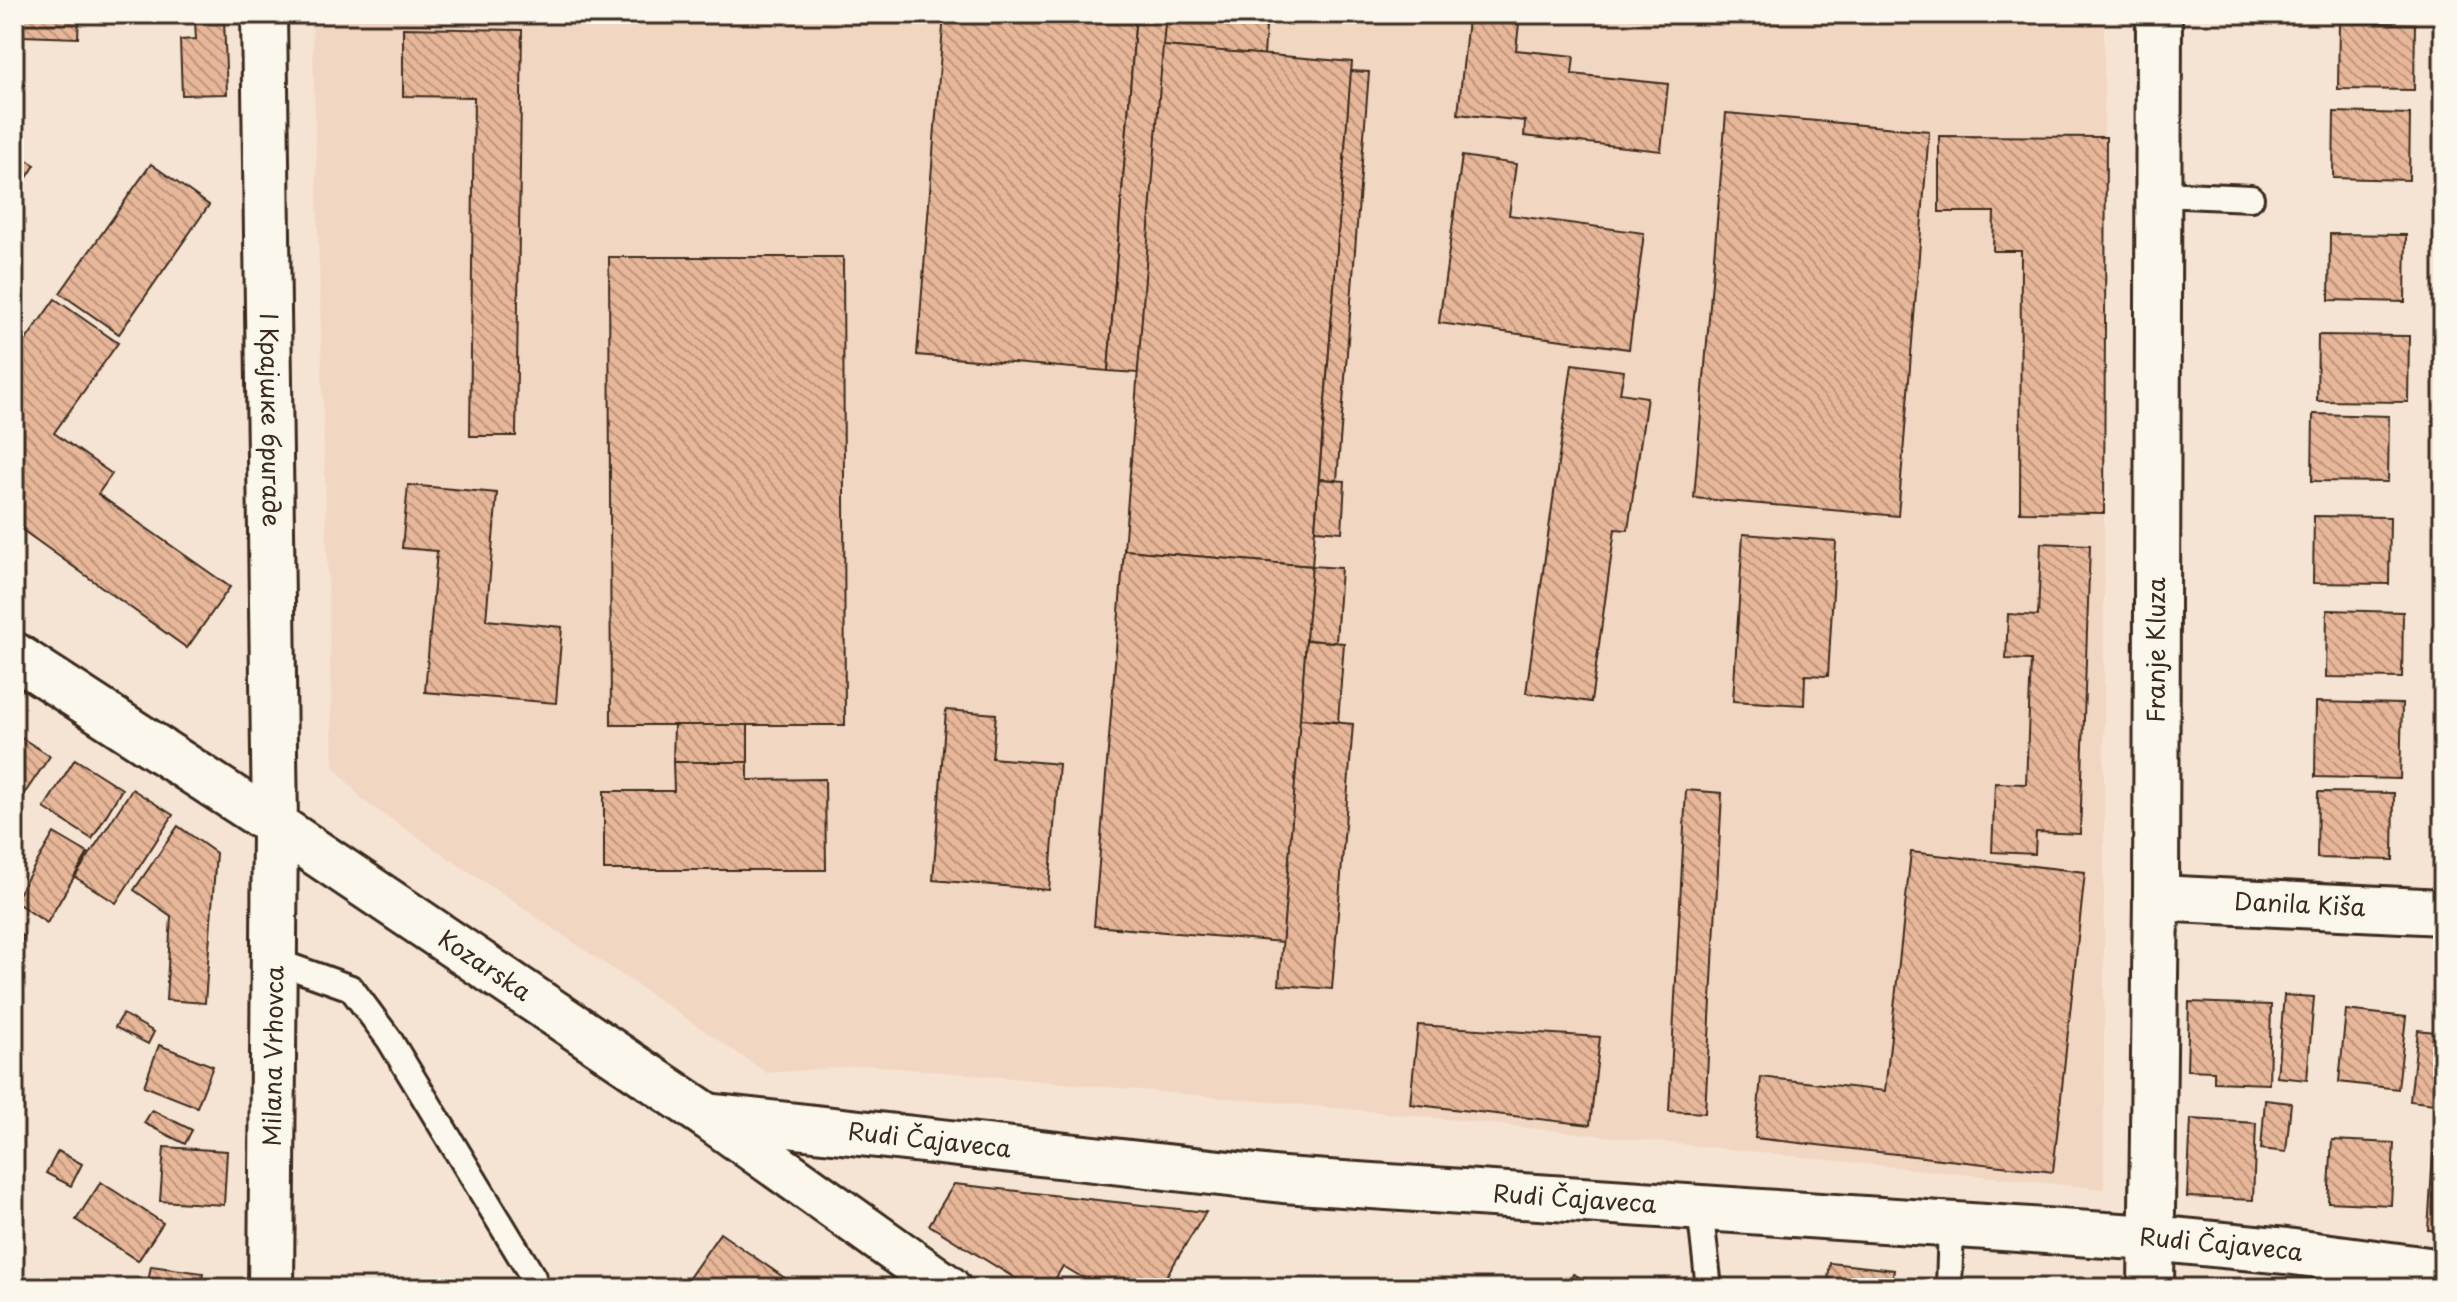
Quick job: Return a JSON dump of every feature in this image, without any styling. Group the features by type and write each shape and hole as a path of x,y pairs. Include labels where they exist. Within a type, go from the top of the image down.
{"street":[{"name":"I Крајшке бригаде","path":"264,14 275,825"},
{"name":"Franje Kluza","path":"2151,1288 2156,898 2159,14"},
{"name":"Kozarska","path":"14,655 275,825 707,1116 948,1288"},
{"name":"Milana Vrhovca","path":"271,1288 275,825"},
{"name":"Danila Kiša","path":"2156,898 2443,912"},
{"name":"Rudi Čajaveca","path":"707,1116 1283,1180 2151,1238 2286,1251 2443,1272"}],"lane":[{"path":"2160,194 2251,198"},
{"path":"275,961 351,988 389,1039 533,1277"},
{"path":"1700,1208 1709,1288"},
{"path":"1949,1288 1951,1225"}],"shaded area":[{"path":"312,14 2104,14 2104,1189 1369,1111 868,1065 767,1073 364,801 333,766"}],"building":[{"path":"23,14 79,14 78,38 23,36"},
{"path":"944,14 1136,14 1108,371 917,355"},
{"path":"1136,14 1166,14 1138,373 1108,371"},
{"path":"1166,14 1267,14 1264,55 1163,46"},
{"path":"224,19 227,94 182,95 180,40 196,39 195,21"},
{"path":"1468,19 1519,24 1516,50 1574,56 1572,74 1668,84 1661,151 1524,136 1525,121 1458,114"},
{"path":"2339,22 2415,24 2414,90 2338,89"},
{"path":"403,28 522,30 516,436 470,436 474,97 403,96"},
{"path":"1163,46 1352,62 1312,566 1124,550"},
{"path":"1351,71 1369,72 1337,480 1319,479"},
{"path":"2334,112 2410,114 2409,180 2333,178"},
{"path":"1726,113 1929,131 1898,516 1694,498"},
{"path":"1939,136 2106,137 2104,513 2020,512 2021,251 1993,251 1994,212 1939,212"},
{"path":"14,152 35,165 14,198"},
{"path":"1462,156 1516,164 1509,215 1644,233 1629,349 1439,323"},
{"path":"151,164 209,205 119,334 60,293"},
{"path":"2330,234 2406,235 2405,302 2329,300"},
{"path":"609,257 843,257 845,725 611,725"},
{"path":"55,299 118,343 54,433 112,474 98,494 230,587 187,648 14,524 14,357"},
{"path":"2318,335 2409,336 2408,402 2317,401"},
{"path":"1572,364 1624,371 1620,393 1647,397 1628,530 1615,529 1591,702 1526,693"},
{"path":"2313,414 2389,416 2388,482 2312,481"},
{"path":"1319,479 1345,481 1342,532 1315,530"},
{"path":"408,485 497,493 486,620 562,627 556,703 425,692 437,551 402,548"},
{"path":"2314,516 2390,517 2389,584 2313,583"},
{"path":"1743,534 1836,541 1828,676 1805,675 1804,705 1733,701"},
{"path":"2041,543 2090,545 2080,834 2036,832 2035,854 1992,852 1995,783 2026,784 2031,660 2006,659 2008,614 2038,616"},
{"path":"1124,550 1312,566 1283,942 1094,926"},
{"path":"1312,566 1341,568 1336,642 1306,640"},
{"path":"2327,610 2403,612 2402,678 2326,677"},
{"path":"1306,640 1344,643 1338,722 1300,719"},
{"path":"2316,702 2402,704 2400,779 2315,777"},
{"path":"946,710 996,714 992,758 1059,764 1049,890 933,880"},
{"path":"1300,719 1353,724 1332,989 1279,985"},
{"path":"674,725 748,725 748,762 673,762"},
{"path":"14,733 50,756 16,806 14,805"},
{"path":"75,759 122,789 92,839 44,808"},
{"path":"673,762 748,762 748,780 825,779 826,870 604,870 604,791 674,791"},
{"path":"132,789 173,815 116,903 75,877"},
{"path":"1686,790 1722,793 1705,1113 1669,1111"},
{"path":"2318,792 2394,793 2393,860 2317,858"},
{"path":"178,826 216,853 205,1003 166,1000 171,916 134,890"},
{"path":"54,833 88,853 47,923 14,901"},
{"path":"1911,852 2085,872 2053,1172 1755,1138 1761,1077 1885,1091"},
{"path":"14,930 24,937 14,956"},
{"path":"2284,995 2314,997 2307,1080 2277,1077"},
{"path":"2189,1002 2271,1005 2269,1084 2214,1082 2214,1071 2187,1070"},
{"path":"2346,1010 2406,1017 2398,1089 2339,1082"},
{"path":"123,1014 154,1032 148,1044 115,1027"},
{"path":"1418,1025 1600,1037 1590,1125 1410,1104"},
{"path":"2418,1030 2443,1033 2443,1105 2410,1101"},
{"path":"159,1045 213,1066 197,1107 144,1086"},
{"path":"2265,1100 2291,1103 2286,1152 2261,1149"},
{"path":"152,1110 192,1130 185,1144 144,1123"},
{"path":"2191,1119 2256,1123 2253,1200 2187,1197"},
{"path":"2332,1140 2394,1143 2391,1205 2328,1202"},
{"path":"164,1147 227,1151 224,1205 160,1201"},
{"path":"58,1151 82,1164 71,1186 46,1173"},
{"path":"2433,1154 2443,1155 2443,1231 2428,1230"},
{"path":"101,1182 163,1223 138,1261 76,1220"},
{"path":"954,1184 1206,1212 1159,1288 1100,1288 1063,1266 1050,1288 1031,1288 929,1225"},
{"path":"720,1233 799,1288 682,1288"},
{"path":"1830,1263 1894,1270 1891,1288 1827,1288"},
{"path":"151,1266 203,1273 200,1288 147,1288"},
{"path":"14,1273 49,1288 14,1288"},
{"path":"1573,1274 1602,1288 1566,1288"},
{"path":"1775,1283 1818,1288 1775,1288"}]}
